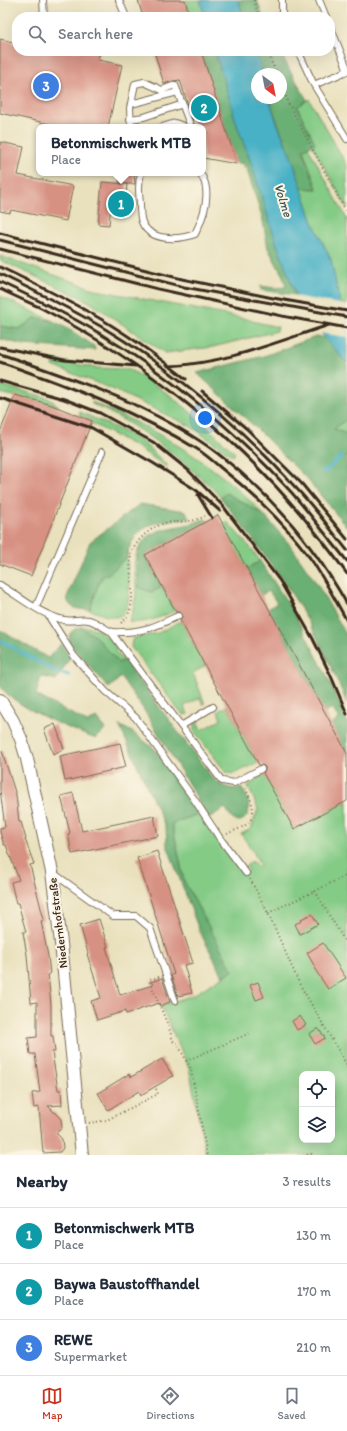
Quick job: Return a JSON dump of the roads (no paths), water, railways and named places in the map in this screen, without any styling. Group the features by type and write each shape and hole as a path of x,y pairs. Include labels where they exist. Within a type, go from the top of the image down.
{"street":[{"name":"Niedernhofstraße","path":"0,700 13,721 21,739 52,872 61,943 82,1155"}],"lane":[{"path":"43,0 44,12"},
{"path":"119,0 124,12"},
{"path":"282,0 282,12"},
{"path":"319,0 324,12"},
{"path":"335,38 347,68"},
{"path":"300,56 314,86 347,139"},
{"path":"314,86 347,71"},
{"path":"131,124 131,104 135,84 144,82 162,90 175,85 190,124"},
{"path":"131,104 178,92"},
{"path":"130,119 144,117 183,104"},
{"path":"140,176 138,184 142,223 149,232 160,238 184,238 194,234 202,219 206,193 206,182 202,176"},
{"path":"36,607 102,452"},
{"path":"0,584 48,615 72,621 80,619 90,620 111,632 222,780 234,783 261,769"},
{"path":"48,615 74,656 105,691 136,718 246,873"},
{"path":"111,632 130,632 150,629 178,616"},
{"path":"181,726 213,707"},
{"path":"52,872 113,916 136,916 150,928 175,1001"}],"water":[{"path":"200,0 238,0 242,12 204,12"},
{"name":"Volme","path":"216,56 258,56 261,68 251,68 251,104 271,104 293,161 312,220 331,260 340,303 347,314 347,363 325,338 296,295 277,245 252,166 237,125"}],"waterway":[{"path":"323,472 342,456"},
{"path":"0,640 56,672 68,675"}],"railway":[{"path":"0,233 182,279 273,298 347,311"},
{"path":"0,240 184,287 347,317"},
{"path":"0,249 158,289 282,316 347,328"},
{"path":"0,267 54,293 106,322 147,349 186,379"},
{"path":"0,274 102,327 129,344 181,381 230,422 275,466 310,504 347,550"},
{"path":"0,282 75,319 125,349 201,406 271,470 299,501 347,561"},
{"path":"0,289 41,308 80,329 117,352 188,404 222,433 284,495 312,528 347,574"},
{"path":"168,366 230,357 329,325"},
{"path":"0,347 64,360 136,366"},
{"path":"0,354 118,397 166,421 217,453 256,486 290,522 320,561 347,604"},
{"path":"0,362 101,400 174,435 203,453 257,499 280,521 310,558 325,581 347,621"},
{"path":"0,381 64,399 100,413 153,442 188,470 223,506 280,581 313,639 347,714"},
{"path":"202,391 247,429 302,484 347,539"},
{"path":"0,398 92,428 196,490 220,511"},
{"path":"198,495 212,518"}],"place":[{"name":"REWE","path":"46,86"},
{"name":"Baywa Baustoffhandel","path":"204,108"},
{"name":"Betonmischwerk MTB","path":"121,204"}]}
